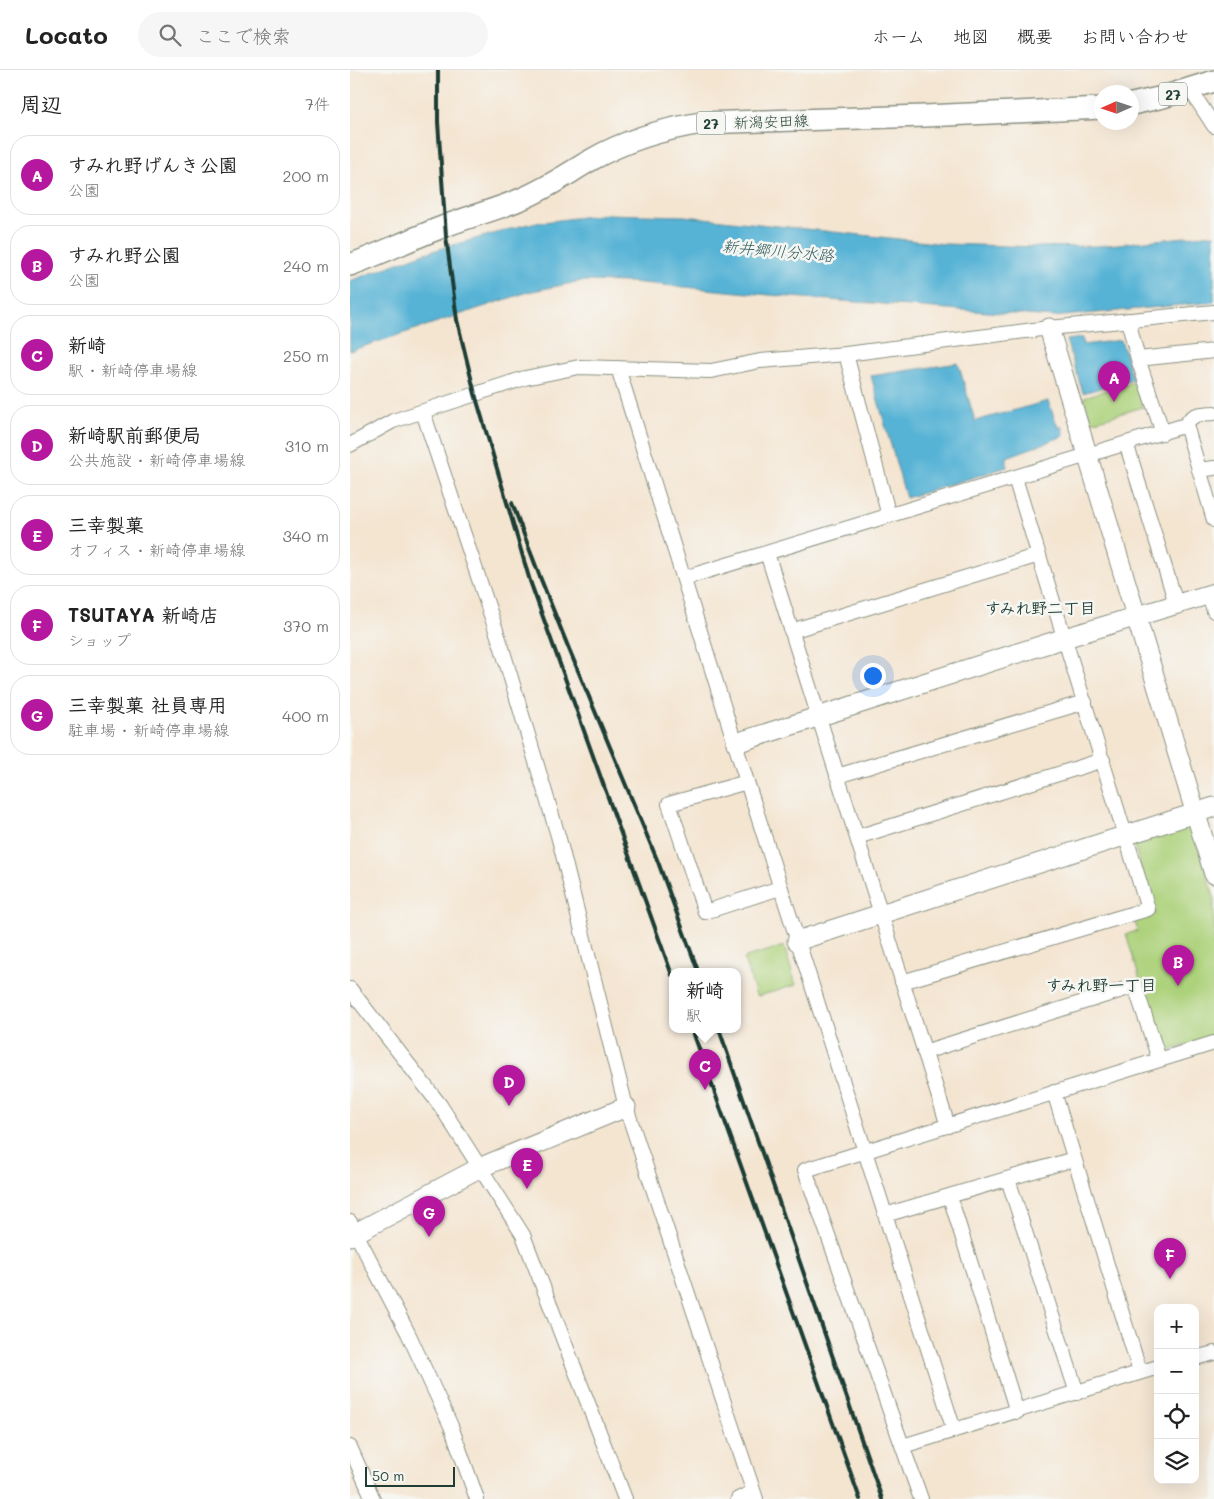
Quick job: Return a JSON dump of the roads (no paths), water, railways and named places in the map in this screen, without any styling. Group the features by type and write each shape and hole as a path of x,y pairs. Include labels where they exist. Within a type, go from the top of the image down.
{"main road":[{"name":"27","path":"1139,102 1214,81"},
{"name":"新潟安田線","path":"350,265 444,226 521,199 557,182 591,160 617,147 658,131 702,123 1094,108"}],"street":[{"path":"1190,89 1214,126"},
{"path":"350,445 393,421 525,378 579,367 711,371 760,361 846,354 1049,328 1214,312"},
{"path":"1128,320 1138,359 1163,433"},
{"path":"1049,328 1214,874"},
{"path":"1138,359 1214,350"},
{"path":"846,354 889,516"},
{"path":"618,368 780,888 954,1430"},
{"path":"423,412 502,648 559,839 626,1107 754,1495 738,1499"},
{"path":"1214,413 1196,415 1188,419 1186,425 1214,520"},
{"path":"684,578 1186,425"},
{"path":"1126,443 1176,603"},
{"path":"1199,470 1214,468"},
{"path":"902,982 1148,909 1015,478"},
{"path":"767,553 948,1126"},
{"path":"791,631 1039,555"},
{"path":"736,743 1176,603 1212,599"},
{"path":"837,776 1085,702"},
{"path":"857,837 1103,760"},
{"path":"747,782 669,804 705,912 780,888"},
{"path":"797,941 1214,807"},
{"path":"924,1052 1135,986 1159,1059"},
{"path":"350,989 440,1105 523,1235 625,1499"},
{"path":"921,1499 805,1170 1214,1043"},
{"path":"1054,1092 1140,1372"},
{"path":"477,1499 451,1426 424,1366 352,1230 480,1168 626,1107"},
{"path":"885,1215 1074,1159"},
{"path":"1008,1179 1077,1393"},
{"path":"950,1197 1017,1412"},
{"path":"1199,1357 1214,1353"},
{"path":"903,1446 1154,1368"},
{"path":"350,1447 373,1499"}],"water":[{"name":"新井郷川分水路","path":"606,214 685,216 945,244 1037,247 1098,246 1214,234 1214,302 1053,317 791,297 631,282 582,281 528,292 350,351 350,281 422,254 528,224"},
{"path":"1082,338 1083,345 1121,340 1133,379 1083,393 1066,340"},
{"path":"958,363 975,421 1048,401 1058,427 1062,427 1064,436 1007,457 1007,467 906,498 871,376"}],"railway":[{"path":"438,70 438,122 446,236 457,320 475,394 530,581 669,968"},
{"path":"512,503 569,649 658,862 697,968"},
{"path":"693,1033 860,1499"},
{"path":"720,1033 882,1499"}],"place":[{"name":"すみれ野げんき公園","path":"1114,402"},
{"name":"すみれ野公園","path":"1178,986"},
{"name":"新崎","path":"705,1090"},
{"name":"新崎駅前郵便局","path":"509,1106"},
{"name":"三幸製菓","path":"527,1189"},
{"name":"三幸製菓 社員専用","path":"429,1237"},
{"name":"TSUTAYA 新崎店","path":"1170,1279"}],"district":[{"name":"すみれ野二丁目","path":"1040,607"},
{"name":"すみれ野一丁目","path":"1101,984"}]}
